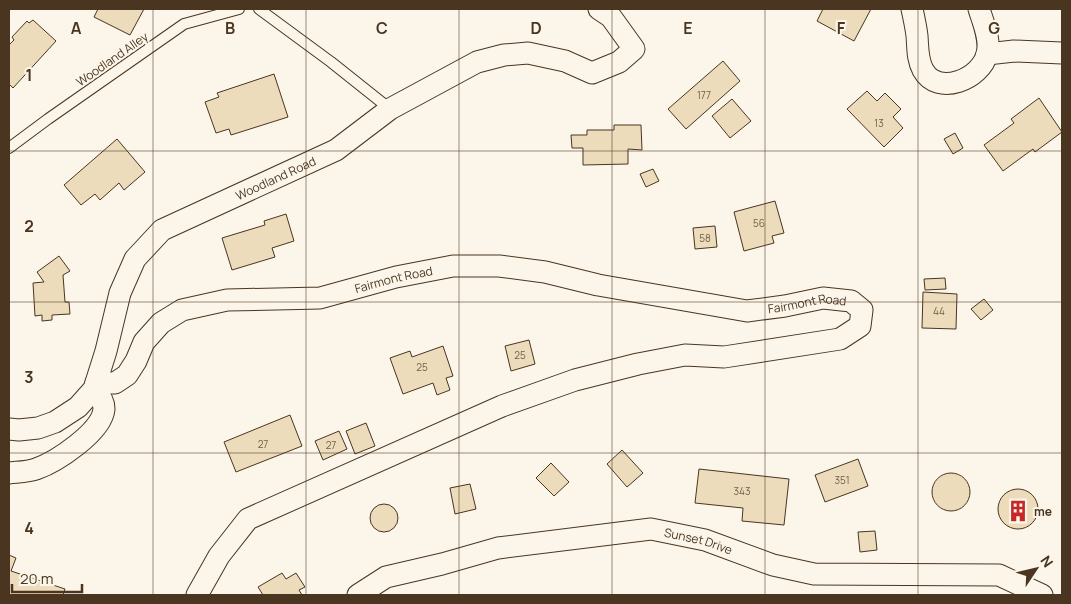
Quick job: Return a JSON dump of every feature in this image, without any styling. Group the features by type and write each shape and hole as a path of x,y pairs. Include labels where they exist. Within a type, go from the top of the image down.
{"street":[{"name":"Woodland Road","path":"9,429 38,428 55,422 78,407 95,386 120,292 135,259 162,230 336,150 390,109 477,62 504,55 528,53 565,61 592,73 619,62 634,49 611,17 599,9"},
{"path":"912,9 917,35 918,57 924,71 936,81 953,83 967,78 980,67 987,54 987,37 978,9"},
{"path":"987,54 1014,52 1062,53"},
{"name":"Fairmont Road","path":"95,386 115,383 127,375 136,361 144,342 161,323 182,310 227,300 320,298 396,277 454,266 499,266 545,272 598,285 747,312 823,298 851,301 862,310 860,326 840,339 724,357 685,355 638,364 575,380 502,406 248,519 219,556 197,595"},
{"path":"9,473 35,469 68,451 92,432 102,418 104,407 95,386"},
{"name":"Sunset Drive","path":"358,595 386,578 498,548 651,529 705,540 773,565 814,574 1000,575 1042,595"}],"lane":[{"name":"Woodland Alley","path":"9,148 184,24 239,9"},
{"path":"258,9 331,62 390,109"}],"building":[{"path":"98,9 144,9 130,35 94,17"},
{"path":"823,9 871,9 854,41 817,21"},
{"path":"33,20 56,41 13,88 9,84 9,45 14,40 12,37 27,21 29,23"},
{"path":"723,61 740,81 686,129 668,109"},
{"path":"274,74 288,117 231,135 229,129 216,133 205,102 219,97 217,93"},
{"path":"867,91 877,101 885,93 901,109 893,117 903,128 884,147 847,109"},
{"path":"1039,98 1062,132 1035,152 1033,149 1003,171 984,145 1014,123 1011,119"},
{"path":"732,99 751,121 730,138 712,116"},
{"path":"614,125 641,125 642,150 628,149 628,164 583,165 583,148 572,148 571,135 587,135 587,130 614,130"},
{"path":"955,133 963,148 953,154 944,139"},
{"path":"117,139 145,172 124,190 119,183 100,200 95,194 81,205 64,185"},
{"path":"653,169 659,181 646,187 640,174"},
{"path":"775,201 784,233 772,236 774,243 744,251 734,212"},
{"path":"286,214 294,241 272,248 275,257 232,270 222,238 265,225 264,221"},
{"path":"715,226 717,247 695,249 693,228"},
{"path":"59,256 70,271 63,275 65,302 69,302 70,314 52,315 52,320 42,321 42,315 35,316 33,283 44,282 37,272"},
{"path":"945,278 946,289 925,290 924,279"},
{"path":"923,292 957,294 956,329 922,328"},
{"path":"984,299 993,310 981,320 971,309"},
{"path":"529,340 535,364 511,371 505,346"},
{"path":"443,346 453,376 446,378 450,390 437,395 433,383 403,394 390,358 410,351 412,357"},
{"path":"290,415 302,446 236,472 224,442"},
{"path":"366,423 375,446 355,454 346,431"},
{"path":"339,431 347,449 323,460 315,441"},
{"path":"622,450 643,473 627,487 607,464"},
{"path":"858,459 868,486 825,502 815,475"},
{"path":"551,463 569,482 554,496 536,478"},
{"path":"699,469 789,479 784,525 742,521 743,508 695,503"},
{"path":"951,473 958,474 964,479 969,485 969,499 964,505 958,510 951,511 944,510 938,505 933,499 932,492 933,485 938,479 944,474"},
{"path":"470,484 476,509 455,514 450,488"},
{"name":"me","path":"1014,489 1022,489 1029,492 1035,498 1038,509 1035,520 1029,526 1022,529 1014,529 1007,526 1001,520 998,513 998,505 1001,498 1007,492"},
{"path":"384,504 394,508 398,518 394,528 384,532 374,528 370,518 374,508"},
{"path":"875,531 877,550 860,552 858,532"},
{"path":"9,555 16,558 11,571 65,589 63,595 9,595"},
{"path":"282,573 286,579 296,573 305,587 299,590 302,595 263,595 258,587"}],"place":[{"name":"me","path":"1018,511"}]}
